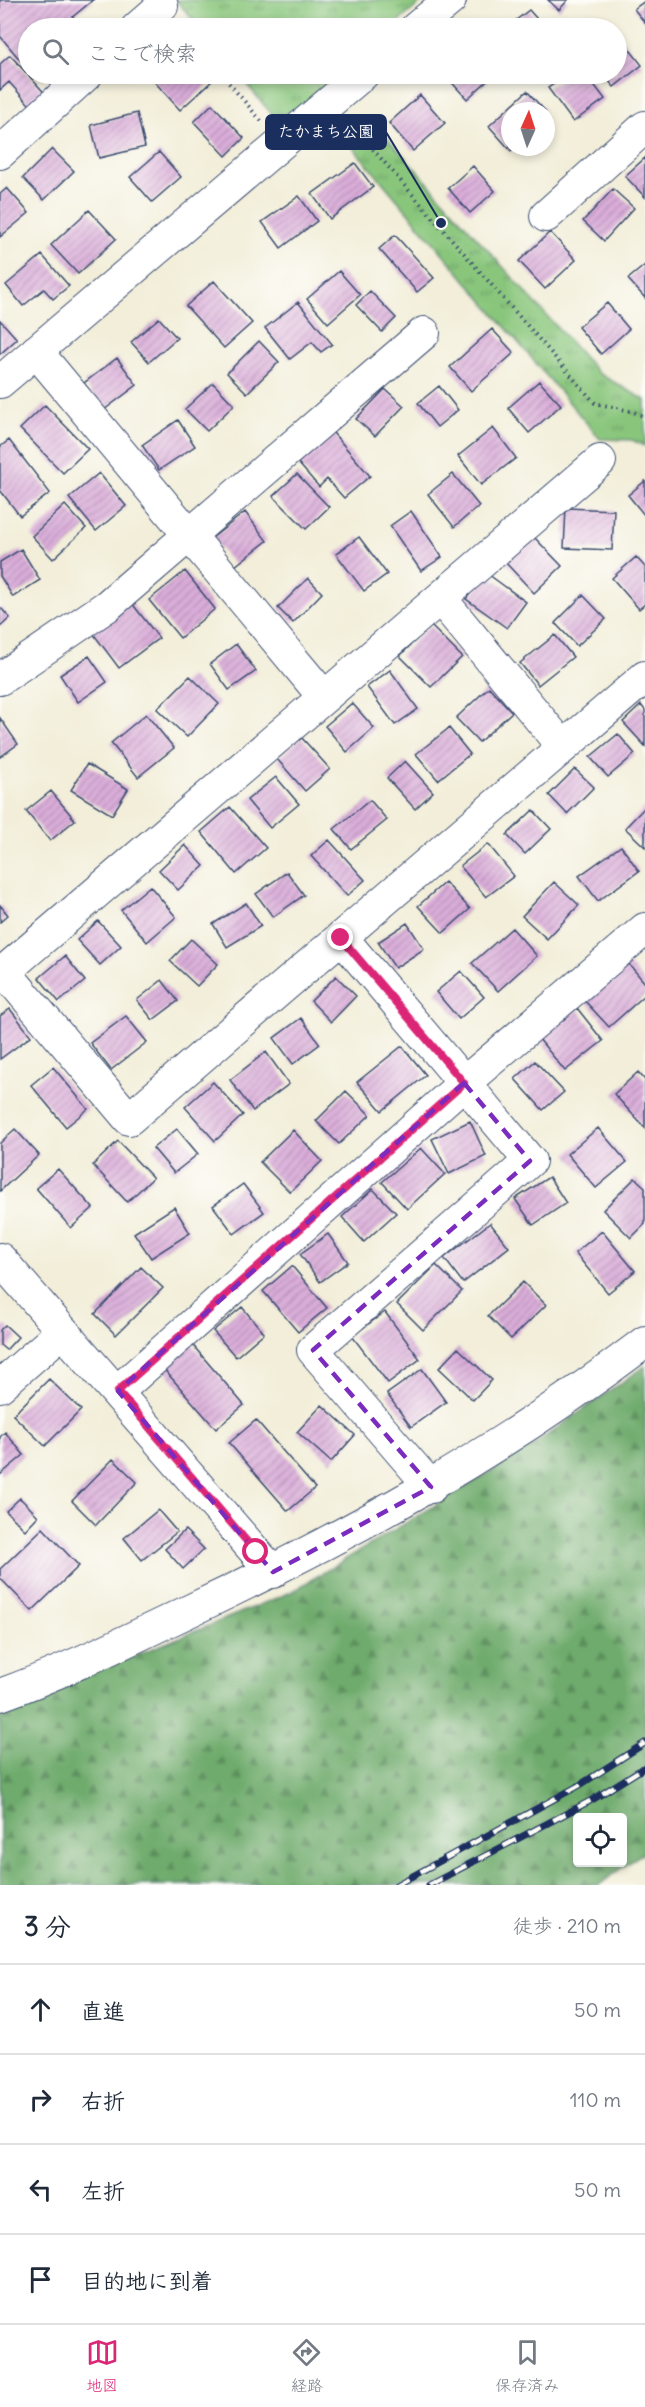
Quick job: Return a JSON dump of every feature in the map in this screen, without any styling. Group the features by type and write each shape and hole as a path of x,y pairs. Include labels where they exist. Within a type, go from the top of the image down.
{"street":[{"path":"428,18 450,0"},
{"path":"148,18 162,6"},
{"path":"0,153 76,84"},
{"path":"0,382 351,84"},
{"path":"546,216 645,127"},
{"path":"0,679 107,606 424,333"},
{"path":"36,351 324,697"},
{"path":"600,461 2,973 129,1119 645,677"},
{"path":"440,598 563,747"},
{"path":"118,1391 464,1083 645,929"},
{"path":"341,938 530,1161 313,1350 431,1487"},
{"path":"0,1259 118,1391 273,1572"},
{"path":"0,1386 63,1331"},
{"path":"0,1695 111,1648 273,1572 431,1487 576,1394 645,1342"}],"path":[{"path":"229,84 281,143"},
{"path":"329,102 356,129 595,402 645,417"}],"highlighted area":[{"path":"464,1083 530,1161 313,1350 431,1487 273,1572 118,1391"}],"green space":[{"path":"176,0 424,0 403,18 191,18"},
{"path":"246,84 327,84 280,124"},
{"path":"369,117 598,373 645,400 645,446 632,440 600,439 345,138"},
{"path":"645,1366 645,1851 627,1864 627,1813 573,1813 573,1867 623,1867 599,1885 0,1885 0,1707 55,1688 291,1592 517,1456"}],"building":[{"path":"0,0 93,0 71,18 18,18 18,57 0,36"},
{"path":"548,0 568,0 559,10"},
{"path":"645,1 645,23 634,9"},
{"path":"529,10 536,18 519,18"},
{"path":"627,46 642,65 627,77"},
{"path":"10,55 18,64 18,84 36,84 50,99 36,112 9,82 0,90 0,64"},
{"path":"156,84 209,84 180,110"},
{"path":"453,84 484,84 467,99"},
{"path":"554,84 594,84 605,99 573,122 548,88"},
{"path":"527,91 537,102 515,102"},
{"path":"420,95 445,123 413,151 389,123"},
{"path":"212,104 244,138 226,156 194,122"},
{"path":"137,113 145,147 99,158 91,125"},
{"path":"501,115 501,140 489,126"},
{"path":"52,149 74,171 44,200 23,178"},
{"path":"159,152 181,177 152,202 130,177"},
{"path":"645,158 645,197 625,176"},
{"path":"355,163 373,187 330,219 312,194"},
{"path":"473,166 495,191 470,213 448,188"},
{"path":"7,188 29,213 0,237 0,194"},
{"path":"613,189 634,208 604,241 583,221"},
{"path":"299,196 317,221 281,248 262,222"},
{"path":"89,210 116,239 78,274 51,245"},
{"path":"550,232 576,260 545,289 519,261"},
{"path":"395,235 434,278 417,292 379,249"},
{"path":"42,255 69,286 53,299 44,289 23,306 6,285"},
{"path":"645,265 645,298 628,279"},
{"path":"339,271 360,295 328,323 307,299"},
{"path":"214,281 252,323 224,348 186,306"},
{"path":"370,291 396,318 382,332 356,305"},
{"path":"298,302 332,344 321,352 312,342 290,359 265,328"},
{"path":"607,303 629,329 601,354 578,327"},
{"path":"159,318 177,338 149,362 131,342"},
{"path":"0,320 17,339 0,354"},
{"path":"492,329 514,353 471,391 450,367"},
{"path":"259,341 279,362 247,393 227,373"},
{"path":"117,358 137,385 104,410 84,383"},
{"path":"539,381 561,405 529,433 508,408"},
{"path":"213,383 234,405 207,431 185,409"},
{"path":"439,386 458,410 437,427 418,403"},
{"path":"385,389 404,406 375,436 356,419"},
{"path":"45,405 88,449 63,473 20,429"},
{"path":"178,420 195,446 159,470 142,445"},
{"path":"328,427 370,476 344,498 327,479 319,487 293,457"},
{"path":"493,428 516,458 481,485 458,456"},
{"path":"9,440 50,493 20,516 0,490 0,447"},
{"path":"99,473 126,506 96,531 69,498"},
{"path":"297,474 329,507 306,529 273,496"},
{"path":"453,474 479,506 454,527 428,494"},
{"path":"645,481 645,516 628,495"},
{"path":"65,505 86,528 53,559 32,536"},
{"path":"566,508 614,510 612,550 564,548"},
{"path":"411,511 442,557 421,571 390,526"},
{"path":"245,512 267,541 235,566 212,538"},
{"path":"533,536 562,566 534,593 505,562"},
{"path":"359,537 387,574 364,591 336,554"},
{"path":"21,549 40,580 13,597 0,576 0,562"},
{"path":"636,557 645,567 645,604 639,609 612,578"},
{"path":"185,571 215,609 180,638 149,600"},
{"path":"485,572 526,602 507,628 466,599"},
{"path":"308,578 322,593 293,623 278,608"},
{"path":"583,595 606,619 577,646 555,623"},
{"path":"131,602 159,638 119,668 92,632"},
{"path":"0,607 10,618 0,627"},
{"path":"430,625 462,657 431,687 400,656"},
{"path":"555,635 573,657 538,685 520,663"},
{"path":"236,644 256,671 229,690 210,664"},
{"path":"89,656 107,682 78,702 60,675"},
{"path":"390,670 418,709 395,725 367,687"},
{"path":"190,676 219,704 187,737 157,709"},
{"path":"489,687 512,712 479,742 456,718"},
{"path":"352,703 374,728 347,752 325,726"},
{"path":"641,705 645,710 645,746 623,722"},
{"path":"146,714 174,748 138,777 111,743"},
{"path":"0,718 18,744 0,757"},
{"path":"449,728 470,754 438,780 416,754"},
{"path":"618,734 635,754 608,777 590,757"},
{"path":"301,737 330,769 305,791 277,759"},
{"path":"405,761 433,792 415,809 387,778"},
{"path":"87,764 128,789 112,815 71,790"},
{"path":"575,769 594,787 567,814 549,795"},
{"path":"276,777 299,804 270,828 247,800"},
{"path":"51,791 75,820 50,841 26,811"},
{"path":"370,800 387,820 351,849 334,829"},
{"path":"230,807 266,848 236,874 201,832"},
{"path":"645,807 645,847 625,828"},
{"path":"533,810 551,829 525,854 507,835"},
{"path":"329,840 365,880 347,896 311,856"},
{"path":"488,844 514,876 486,897 460,866"},
{"path":"185,845 204,866 178,890 159,870"},
{"path":"621,846 639,871 598,901 579,876"},
{"path":"287,872 304,895 273,917 256,894"},
{"path":"445,882 470,909 443,933 418,906"},
{"path":"554,882 579,905 547,939 522,916"},
{"path":"150,886 176,917 147,942 121,910"},
{"path":"246,903 261,926 227,947 213,924"},
{"path":"0,905 8,915 0,922"},
{"path":"98,921 121,946 100,965 77,940"},
{"path":"407,923 424,949 395,968 378,942"},
{"path":"512,928 537,956 498,991 472,963"},
{"path":"191,939 218,964 197,986 170,961"},
{"path":"65,956 85,981 59,1002 39,978"},
{"path":"628,963 645,983 645,995 609,1027 585,1001"},
{"path":"461,971 484,997 459,1019 436,992"},
{"path":"336,976 356,996 331,1022 311,1001"},
{"path":"162,980 178,1001 153,1020 137,1000"},
{"path":"577,1008 603,1041 565,1071 539,1039"},
{"path":"10,1009 31,1036 0,1059 0,1016"},
{"path":"126,1016 147,1042 111,1070 90,1043"},
{"path":"301,1018 320,1044 293,1064 274,1038"},
{"path":"402,1046 426,1075 382,1111 357,1082"},
{"path":"266,1052 289,1084 253,1111 230,1080"},
{"path":"535,1061 564,1092 543,1110 515,1079"},
{"path":"53,1067 88,1109 66,1127 31,1085"},
{"path":"638,1072 645,1080 645,1128 614,1094"},
{"path":"213,1082 243,1115 215,1141 185,1107"},
{"path":"346,1091 370,1115 339,1144 316,1121"},
{"path":"470,1121 486,1156 449,1174 432,1139"},
{"path":"598,1128 627,1162 596,1188 567,1154"},
{"path":"15,1129 39,1155 0,1191 0,1143"},
{"path":"177,1129 198,1154 174,1173 153,1148"},
{"path":"293,1130 322,1161 290,1192 260,1162"},
{"path":"118,1141 153,1178 127,1202 93,1165"},
{"path":"421,1148 445,1174 407,1209 382,1182"},
{"path":"58,1169 93,1208 71,1228 36,1188"},
{"path":"549,1177 566,1203 533,1225 515,1199"},
{"path":"635,1178 645,1187 645,1224 631,1238 603,1210"},
{"path":"243,1184 264,1212 234,1234 213,1206"},
{"path":"373,1189 396,1213 364,1242 342,1217"},
{"path":"174,1207 190,1233 151,1258 134,1233"},
{"path":"490,1223 509,1247 463,1283 444,1258"},
{"path":"602,1231 635,1271 608,1293 575,1253"},
{"path":"328,1234 348,1262 320,1282 300,1254"},
{"path":"436,1265 462,1291 423,1330 397,1304"},
{"path":"292,1266 327,1308 298,1332 263,1291"},
{"path":"141,1267 163,1288 116,1335 95,1314"},
{"path":"523,1282 546,1305 511,1339 488,1316"},
{"path":"242,1307 264,1333 236,1357 213,1331"},
{"path":"385,1312 420,1359 388,1383 352,1336"},
{"path":"5,1325 18,1337 6,1350 0,1345 0,1330"},
{"path":"190,1342 244,1405 216,1429 162,1367"},
{"path":"458,1348 492,1380 473,1400 439,1368"},
{"path":"422,1369 446,1402 411,1427 387,1394"},
{"path":"49,1379 81,1410 45,1446 13,1415"},
{"path":"322,1405 355,1435 331,1462 297,1432"},
{"path":"256,1420 315,1488 288,1511 229,1443"},
{"path":"5,1432 24,1455 0,1475 0,1437"},
{"path":"113,1459 137,1482 96,1525 72,1501"},
{"path":"20,1498 38,1516 25,1530 6,1511"},
{"path":"158,1510 177,1532 142,1560 124,1538"},
{"path":"43,1528 79,1566 32,1611 0,1578 0,1569"},
{"path":"185,1530 204,1549 183,1569 165,1549"}],"railway":[{"path":"396,1885 580,1785 645,1743"},
{"path":"429,1885 592,1800 645,1767"}],"place":[{"name":"たかまち公園","path":"441,223"}],"route":[{"path":"256,1552 118,1391 464,1083 341,938"}]}
